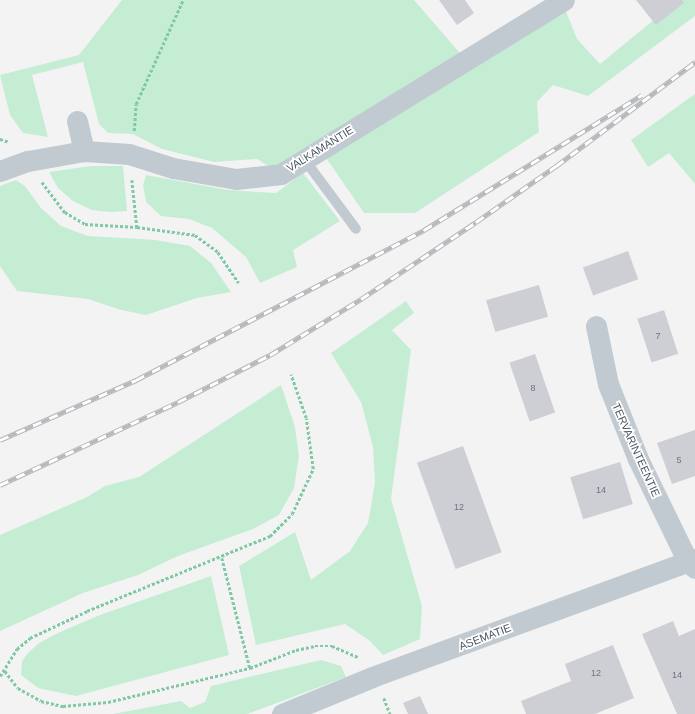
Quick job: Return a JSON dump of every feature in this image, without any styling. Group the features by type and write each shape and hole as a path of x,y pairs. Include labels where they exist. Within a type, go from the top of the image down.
{"street":[{"name":"VALKAMANTIE","path":"0,171 28,160 84,151 129,154 172,168 236,179 281,174 564,0"},
{"path":"77,121 84,151"},
{"name":"TERVARINTEENTIE","path":"596,326 608,384 638,459 693,563"},
{"name":"ASEMATIE","path":"282,714 376,684 693,563"}],"lane":[{"path":"304,159 356,229"}],"path":[{"path":"137,227 129,154 136,104 183,0"},
{"path":"0,139 13,144 28,160 50,194 65,212 85,224 137,227 195,235 218,252 239,283"},
{"path":"0,676 5,671 7,662 17,649 30,638 87,611 222,558 270,536 292,514 313,469 306,418 291,375"},
{"path":"222,558 250,668"},
{"path":"5,671 18,688 41,702 63,706 108,702 250,668 296,650 332,646 361,658 376,684 390,714"}],"green space":[{"path":"122,0 414,0 465,59 562,1 577,39 600,64 678,0 695,0 695,16 588,96 553,85 537,102 539,132 415,213 364,213 320,149 281,174 257,159 214,162 162,149 133,134 108,133 99,124 83,62 32,75 48,137 23,133 10,115 0,75 79,55"},
{"path":"695,94 695,184 669,153 648,167 631,140"},
{"path":"91,166 123,166 127,211 110,212 92,210 73,201 58,188 49,172"},
{"path":"303,173 340,221 293,250 297,267 260,283 246,257 212,228 189,219 161,216 146,202 143,185 146,175 228,190 276,193"},
{"path":"16,180 25,186 41,208 61,226 88,236 156,240 190,246 211,263 231,292 197,298 146,315 121,310 88,299 17,291 0,266 0,186"},
{"path":"406,301 414,313 392,330 411,350 391,499 422,606 420,639 383,655 370,641 345,624 256,645 239,566 295,532 311,580 350,551 368,523 375,483 373,447 361,402 331,353"},
{"path":"281,385 295,427 299,456 294,488 279,515 253,529 178,556 138,575 83,593 0,631 0,535 87,497 105,486 139,477"},
{"path":"211,576 229,655 76,696 38,688 21,675 22,661 28,653 39,643 60,632 100,615"},
{"path":"321,660 341,666 346,677 247,714 113,714 181,701 190,708 205,702 211,686"}],"building":[{"path":"439,0 465,0 474,13 457,25"},
{"path":"636,0 682,0 684,3 656,25"},
{"path":"628,251 638,279 593,296 583,267"},
{"path":"539,285 548,317 495,332 486,300"},
{"path":"664,310 678,354 652,362 637,319"},
{"path":"535,354 555,413 530,421 509,363"},
{"path":"695,430 695,476 672,484 657,443"},
{"path":"463,446 502,552 456,569 417,463"},
{"path":"620,462 633,504 583,519 570,477"},
{"path":"673,621 679,636 695,629 695,714 677,714 642,634"},
{"path":"613,645 634,698 595,714 526,714 521,701 571,681 565,664"},
{"path":"420,696 428,714 408,714 403,703"}],"railway":[{"path":"0,485 178,402 270,355 361,299 476,222 556,166 695,62"},
{"path":"0,440 136,380 424,230 642,95"}]}
